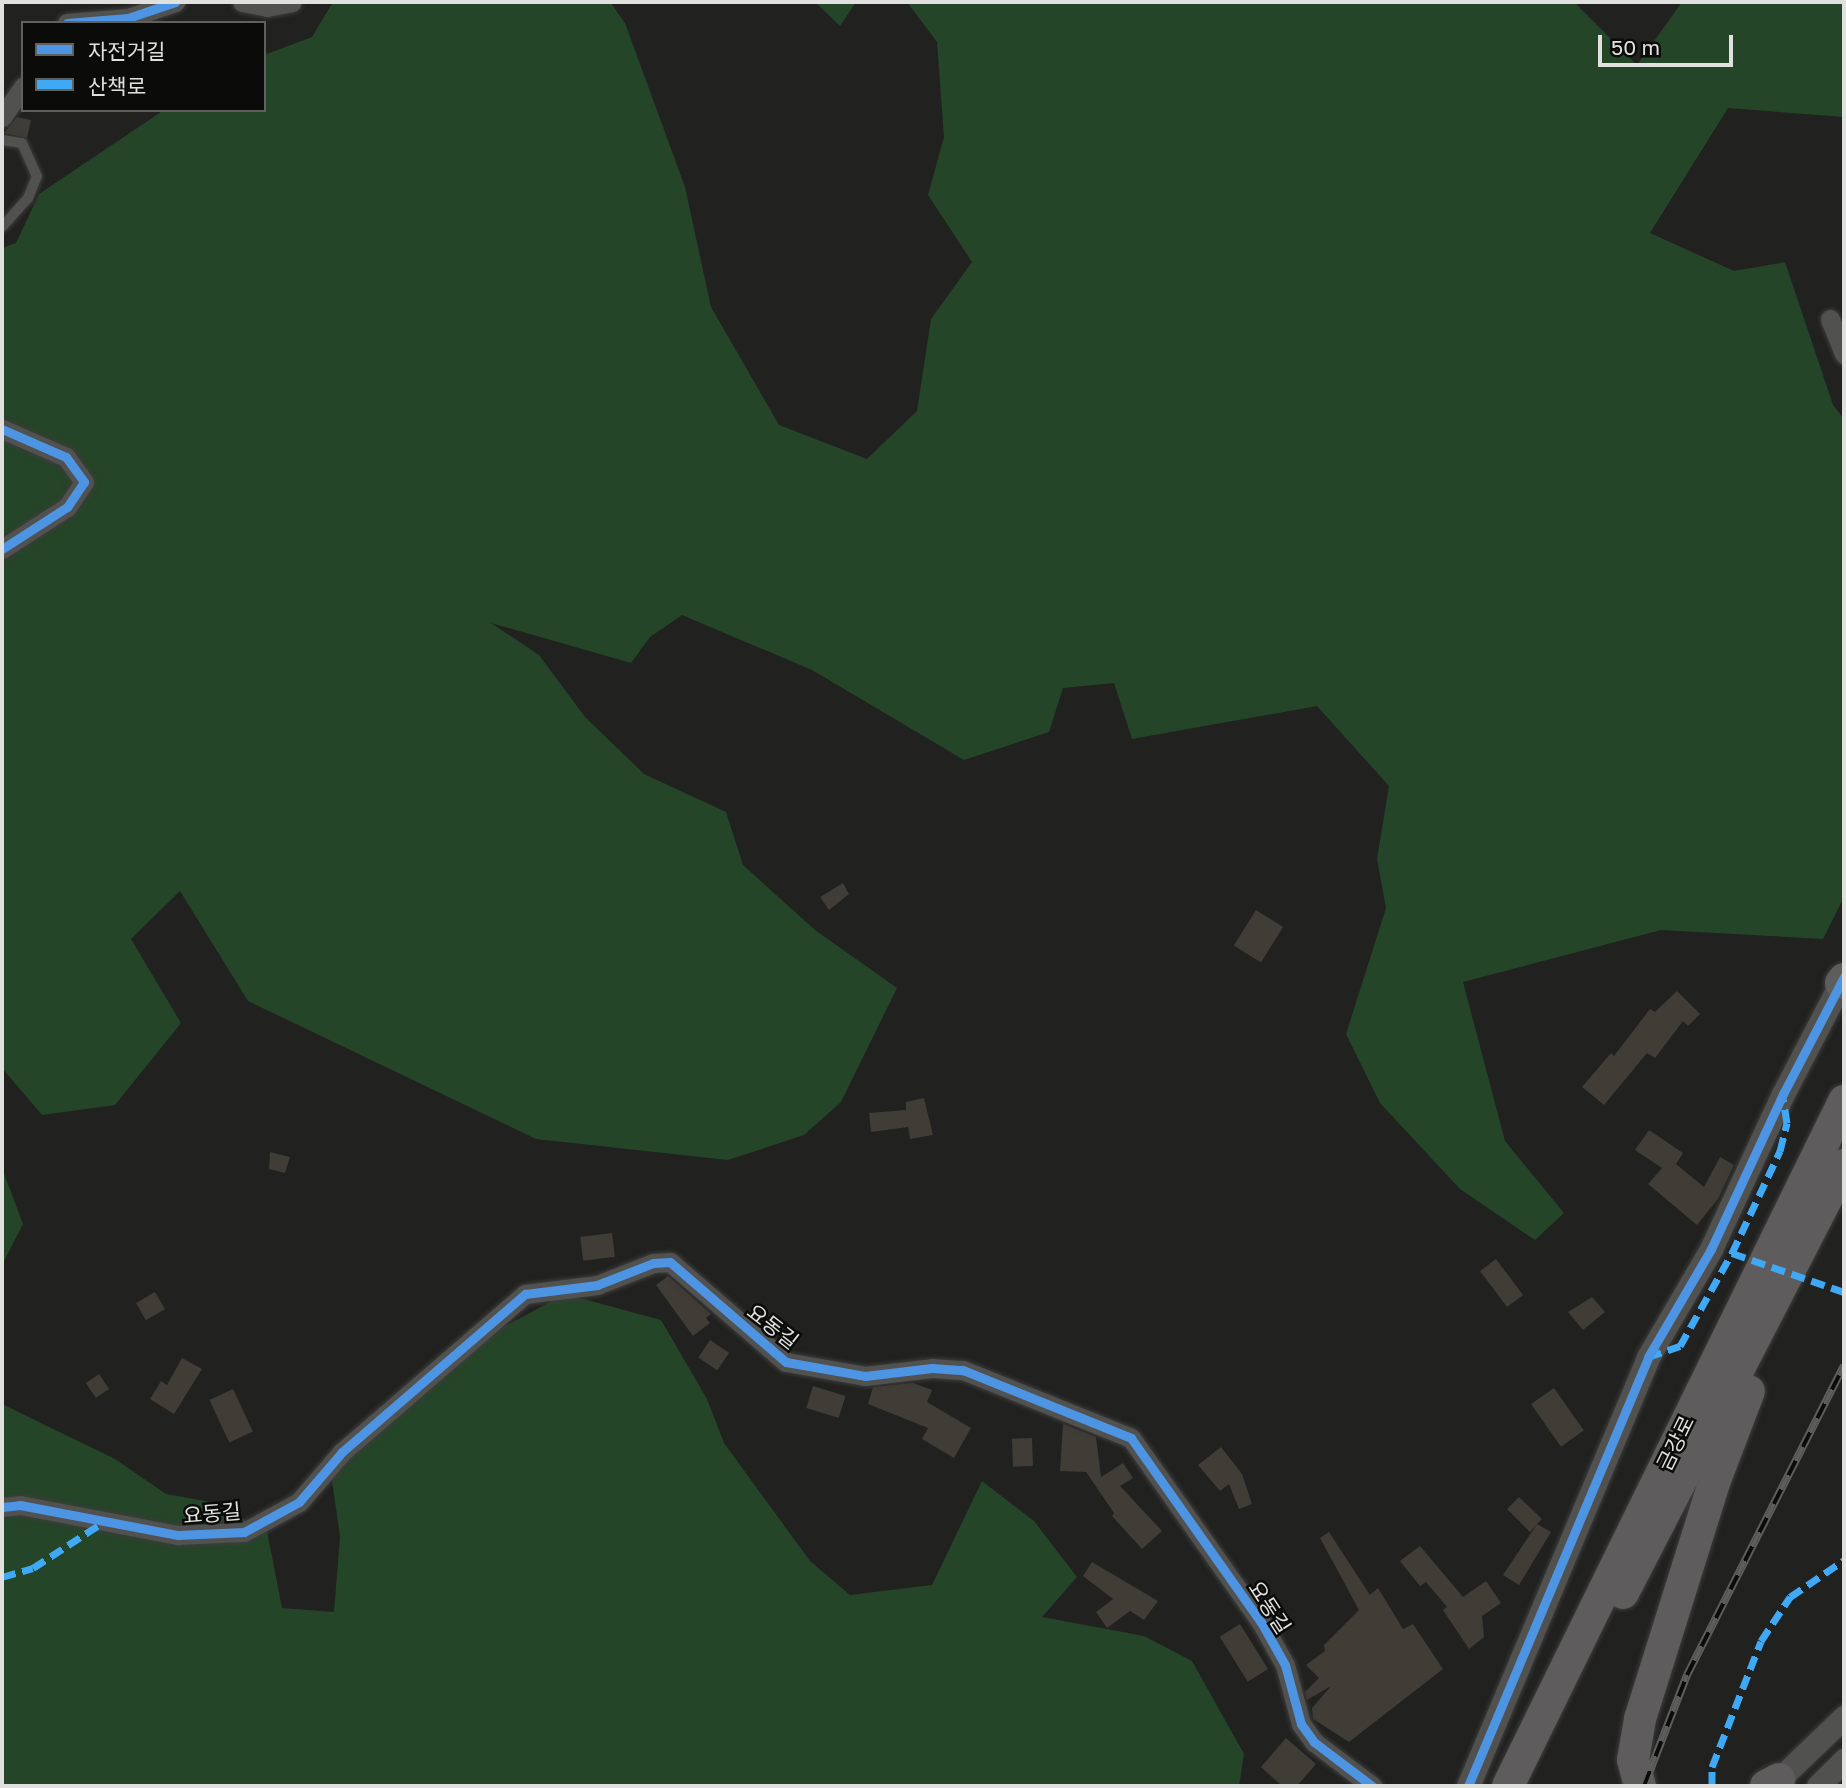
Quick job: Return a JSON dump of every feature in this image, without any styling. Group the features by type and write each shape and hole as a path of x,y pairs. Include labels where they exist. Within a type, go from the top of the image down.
{"highway":[{"name":"금강로","path":"1508,1786 1844,1101"},
{"name":"금강로","path":"1529,1786 1604,1628 1797,1264 1844,1165"},
{"path":"1615,1786 1640,1719 1715,1480 1797,1264"},
{"path":"1640,1719 1633,1760 1640,1786"}],"street":[{"path":"91,21 128,18 176,2"},
{"path":"242,2 267,8 292,2"},
{"path":"2,117 21,90"},
{"path":"1830,319 1844,354"},
{"path":"2,429 66,457 84,482 67,507 2,549"},
{"path":"1468,1786 1648,1357 1711,1250 1783,1094 1843,980"},
{"name":"요동길","path":"2,1507 20,1505 178,1535 244,1532 299,1502 342,1452 525,1294 597,1285 653,1263 670,1262 786,1362 865,1376 932,1368 962,1370 1131,1438 1261,1622 1285,1665 1301,1724 1314,1742 1372,1786"},
{"path":"1772,1784 1844,1717"},
{"path":"1818,1786 1844,1760"}],"lane":[{"path":"2,140 22,143 37,176 28,198 2,227"}],"green space":[{"path":"333,2 610,2 625,23 685,187 711,307 779,425 867,459 917,411 931,319 972,262 928,195 944,137 937,42 907,2 1574,2 1637,65 1682,2 1844,2 1844,117 1728,108 1650,233 1734,271 1785,262 1833,405 1844,419 1844,897 1823,939 1661,930 1463,982 1505,1141 1564,1213 1535,1240 1460,1189 1380,1103 1346,1034 1386,908 1377,859 1389,786 1317,706 1132,739 1114,683 1063,688 1049,732 964,760 812,670 682,615 650,637 631,663 491,623 539,655 585,717 644,774 726,812 743,865 815,930 897,988 841,1102 804,1135 728,1160 536,1139 248,1001 180,891 131,939 181,1023 115,1105 42,1115 2,1068 2,248 16,243 39,194 161,112 266,112 266,54 312,37"},
{"path":"815,2 856,2 840,26"},
{"path":"2,1168 23,1224 2,1265"},
{"path":"565,1294 661,1320 707,1399 724,1443 810,1561 850,1595 932,1585 982,1481 1034,1521 1077,1577 1042,1617 1144,1636 1192,1661 1244,1754 1239,1786 2,1786 2,1404 115,1459 166,1494 206,1501 267,1531 282,1608 334,1612 340,1537 330,1466 479,1340"}],"building":[{"path":"17,117 31,120 27,138 4,133"},
{"path":"843,883 849,894 829,910 820,897"},
{"path":"1256,910 1283,927 1261,963 1234,946"},
{"path":"1677,991 1700,1014 1688,1026 1683,1021 1655,1058 1647,1053 1604,1105 1582,1087 1611,1053 1614,1056 1650,1009 1655,1012"},
{"path":"924,1098 933,1135 910,1139 908,1127 871,1132 869,1113 906,1110 906,1102"},
{"path":"1649,1130 1683,1153 1676,1164 1704,1187 1720,1157 1734,1165 1718,1199 1697,1225 1648,1184 1662,1168 1635,1150"},
{"path":"270,1152 290,1157 285,1173 269,1169"},
{"path":"612,1233 615,1257 583,1261 580,1237"},
{"path":"1496,1259 1523,1295 1507,1307 1480,1271"},
{"path":"668,1276 711,1314 706,1318 710,1323 693,1336 656,1285"},
{"path":"155,1292 165,1309 146,1320 136,1303"},
{"path":"1592,1297 1605,1312 1583,1330 1568,1312"},
{"path":"710,1340 729,1353 717,1370 698,1357"},
{"path":"182,1358 202,1369 174,1414 150,1399 161,1381 167,1385"},
{"path":"99,1374 109,1389 96,1398 86,1383"},
{"path":"913,1383 932,1390 927,1402 971,1428 954,1458 922,1439 928,1428 868,1404 873,1387"},
{"path":"813,1386 846,1396 839,1418 806,1408"},
{"path":"1554,1388 1584,1431 1561,1447 1531,1404"},
{"path":"233,1389 253,1432 229,1443 209,1400"},
{"path":"1063,1424 1096,1437 1101,1477 1123,1463 1133,1478 1120,1486 1162,1531 1142,1549 1112,1516 1114,1513 1086,1472 1060,1471"},
{"path":"1032,1438 1033,1466 1013,1467 1012,1439"},
{"path":"1221,1447 1242,1474 1252,1504 1239,1509 1229,1484 1220,1491 1198,1465"},
{"path":"1519,1497 1542,1519 1530,1532 1507,1509"},
{"path":"1537,1524 1551,1532 1519,1585 1503,1575"},
{"path":"1329,1532 1370,1595 1378,1588 1403,1629 1413,1624 1443,1669 1349,1742 1313,1719 1312,1708 1331,1686 1307,1700 1305,1692 1319,1678 1306,1665 1325,1651 1324,1645 1359,1610 1320,1538"},
{"path":"1420,1546 1463,1597 1486,1581 1501,1603 1482,1616 1484,1637 1469,1649 1443,1610 1447,1607 1426,1582 1420,1586 1400,1561"},
{"path":"1092,1562 1158,1601 1144,1620 1130,1611 1107,1628 1096,1612 1113,1599 1083,1576"},
{"path":"1240,1624 1268,1669 1248,1682 1220,1637"},
{"path":"1286,1738 1316,1764 1297,1786 1282,1786 1261,1767"}],"railway":[{"path":"1644,1786 1687,1675 1844,1365"}],"marked path":[{"path":"1648,1357 1680,1346 1732,1253 1780,1151 1787,1123 1783,1098"},
{"path":"1732,1253 1844,1292"},
{"path":"2,1577 33,1568 105,1521"},
{"path":"1712,1786 1712,1767 1761,1641 1790,1597 1844,1560"}],"cycle path":[{"path":"91,21 128,18 175,2"},
{"path":"2,429 66,457 84,482 67,507 2,549"},
{"path":"1468,1786 1648,1357 1711,1249 1783,1094 1844,977"},
{"path":"2,1507 20,1505 178,1535 244,1532 299,1502 342,1452 525,1294 597,1285 653,1263 670,1262 786,1362 865,1376 932,1368 963,1370 1131,1438 1261,1622 1285,1665 1301,1724 1314,1742 1372,1786"}]}
